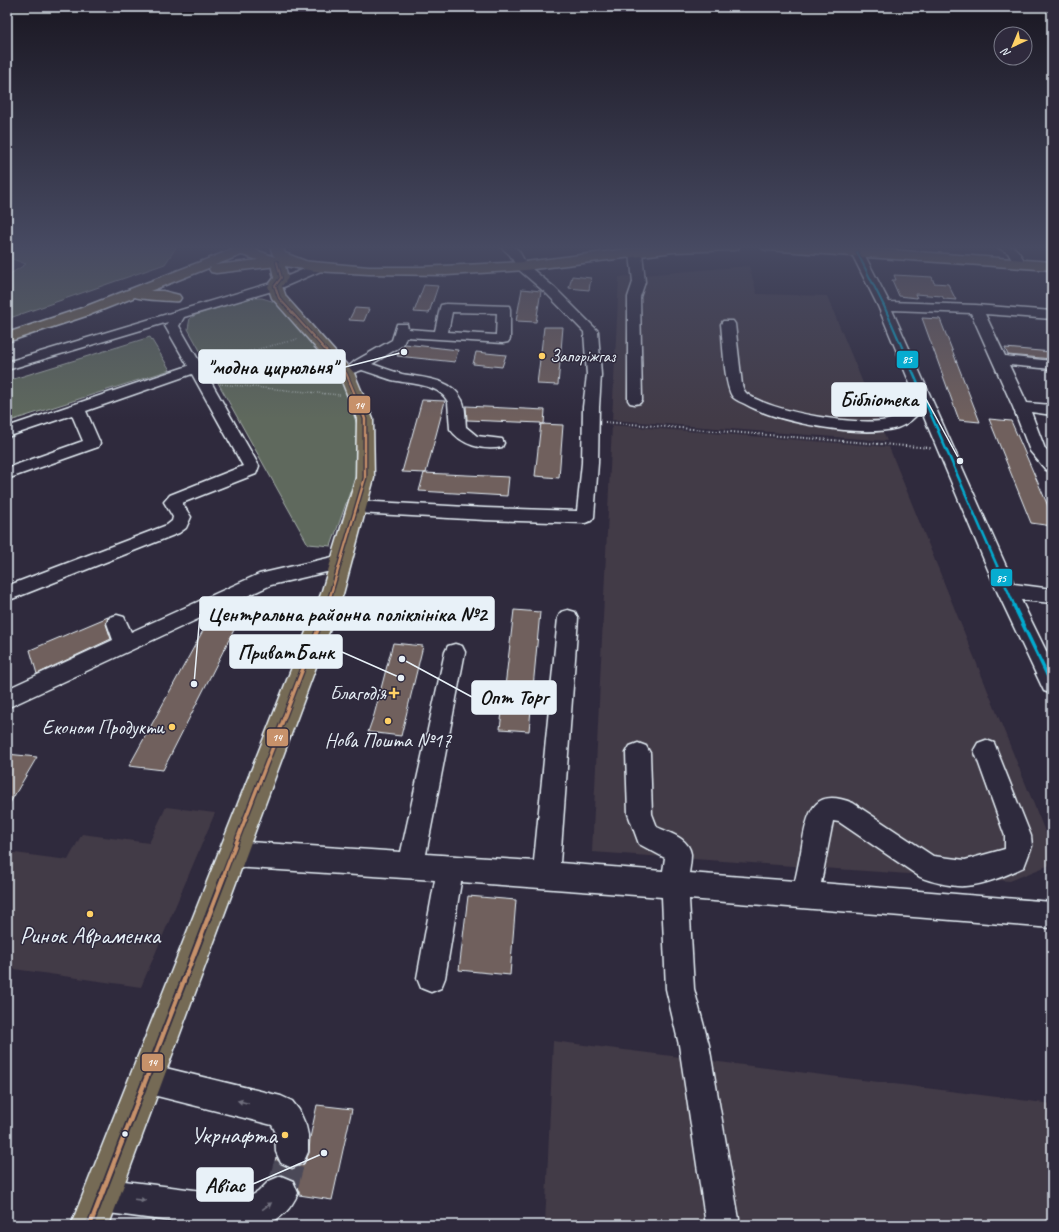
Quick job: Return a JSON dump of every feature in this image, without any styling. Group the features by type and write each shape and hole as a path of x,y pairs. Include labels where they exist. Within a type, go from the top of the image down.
{"main road":[{"path":"7,328 77,303"},
{"path":"7,338 34,330 106,303"},
{"path":"177,303 179,307 179,314"},
{"path":"96,1210 145,1078 332,594 366,478 365,419 350,377 284,303"}],"street":[{"path":"7,366 179,314 204,303"},
{"path":"357,507 485,514 585,517 590,463 590,420 594,375 591,331 563,303"},
{"path":"634,303 635,400"},
{"path":"1052,315 976,309 884,306 1007,591 1052,685"},
{"path":"350,377 398,342 401,330 442,335 503,338 504,309 446,308 442,335"},
{"path":"976,309 1021,407 1052,466"},
{"path":"7,594 172,529 180,524 182,517 174,502 176,499 250,470 251,466 172,326 179,314"},
{"path":"728,324 735,385 739,395 771,411 829,424 877,426 893,424 905,419 924,399"},
{"path":"1000,360 1052,365"},
{"path":"7,432 77,408 199,372"},
{"path":"350,377 401,378 443,388 454,399 458,413 458,429 473,441 496,443"},
{"path":"1021,407 1052,410"},
{"path":"7,474 92,443 77,408"},
{"path":"7,699 266,579 341,562"},
{"path":"1007,591 1052,596"},
{"path":"546,874 568,618"},
{"path":"117,623 126,644"},
{"path":"411,866 455,652"},
{"path":"806,896 820,816 823,812 830,808 844,812 929,868 965,873 999,865 1015,858 1019,846 1018,836 986,750"},
{"path":"638,753 640,814 648,835 674,848 678,853 675,885 680,989 694,1045 722,1225"},
{"path":"232,854 546,874 1052,915"},
{"path":"430,978 450,868"},
{"path":"145,1078 281,1112 288,1120 293,1134 292,1152"},
{"path":"96,1210 249,1214 261,1210 272,1203 281,1193"}],"path":[{"path":"199,372 298,339"},
{"path":"199,372 350,377"},
{"path":"590,420 946,449"}],"shaded area":[{"path":"618,303 830,303 887,441 612,420"},
{"path":"612,425 889,447 1052,849 1052,864 1010,881 592,852"},
{"name":"Ринок Авраменка","path":"166,807 215,813 141,987 7,968 7,852 68,860 82,834 149,843"},
{"path":"553,1041 1052,1104 1052,1225 545,1225"}],"green space":[{"path":"7,303 52,303 7,319"},
{"path":"233,303 276,303 341,376 358,428 356,475 331,546 308,544 188,329 190,318"},
{"path":"150,337 170,370 7,422 7,381"}],"building":[{"path":"417,303 432,303 429,313 414,312"},
{"path":"519,303 539,303 536,322 516,321"},
{"path":"355,308 369,309 364,321 349,320"},
{"path":"922,318 940,319 980,422 959,420"},
{"path":"544,327 563,327 558,385 537,384"},
{"path":"405,344 458,350 455,362 397,356"},
{"path":"1005,348 1052,352 1052,359 1008,355"},
{"path":"476,352 506,355 502,367 473,364"},
{"path":"422,400 445,401 426,473 402,472"},
{"path":"466,406 545,410 544,424 541,424 563,425 559,478 535,476 541,423 467,420"},
{"path":"989,419 1011,421 1052,515 1052,526 1031,523"},
{"path":"424,473 509,477 507,496 419,491"},
{"path":"514,610 540,612 529,731 500,729"},
{"path":"217,612 242,614 163,770 129,766 212,614"},
{"path":"108,617 106,624 111,639 37,674 30,650"},
{"path":"393,643 423,646 401,736 368,732"},
{"path":"7,754 37,757 7,808"},
{"path":"468,896 516,900 510,975 459,970"},
{"path":"317,1105 352,1109 332,1200 299,1195 294,1180 282,1175 271,1179 276,1157 280,1164 291,1169 304,1164 309,1153 310,1138"}],"tunnel":[{"path":"281,1193 292,1152"}],"transit line":[{"name":"14","path":"90,1225 332,594 365,478 365,419 346,373 284,303"},
{"name":"85","path":"883,303 1007,591 1052,685"}],"place":[{"name":"\"модна цирюльня\"","path":"404,352"},
{"name":"Запоріжгаз","path":"542,356"},
{"name":"Бібліотека","path":"960,461"},
{"name":"Опт Торг","path":"402,659"},
{"name":"ПриватБанк","path":"401,678"},
{"name":"Центральна районна поліклініка №2","path":"194,684"},
{"name":"Благодія","path":"394,693"},
{"name":"Нова Пошта №17","path":"388,721"},
{"name":"Економ Продукти","path":"172,727"},
{"name":"Ринок Авраменка","path":"90,914"},
{"name":"Укрнафта","path":"285,1135"},
{"name":"Авіас","path":"324,1153"}]}
